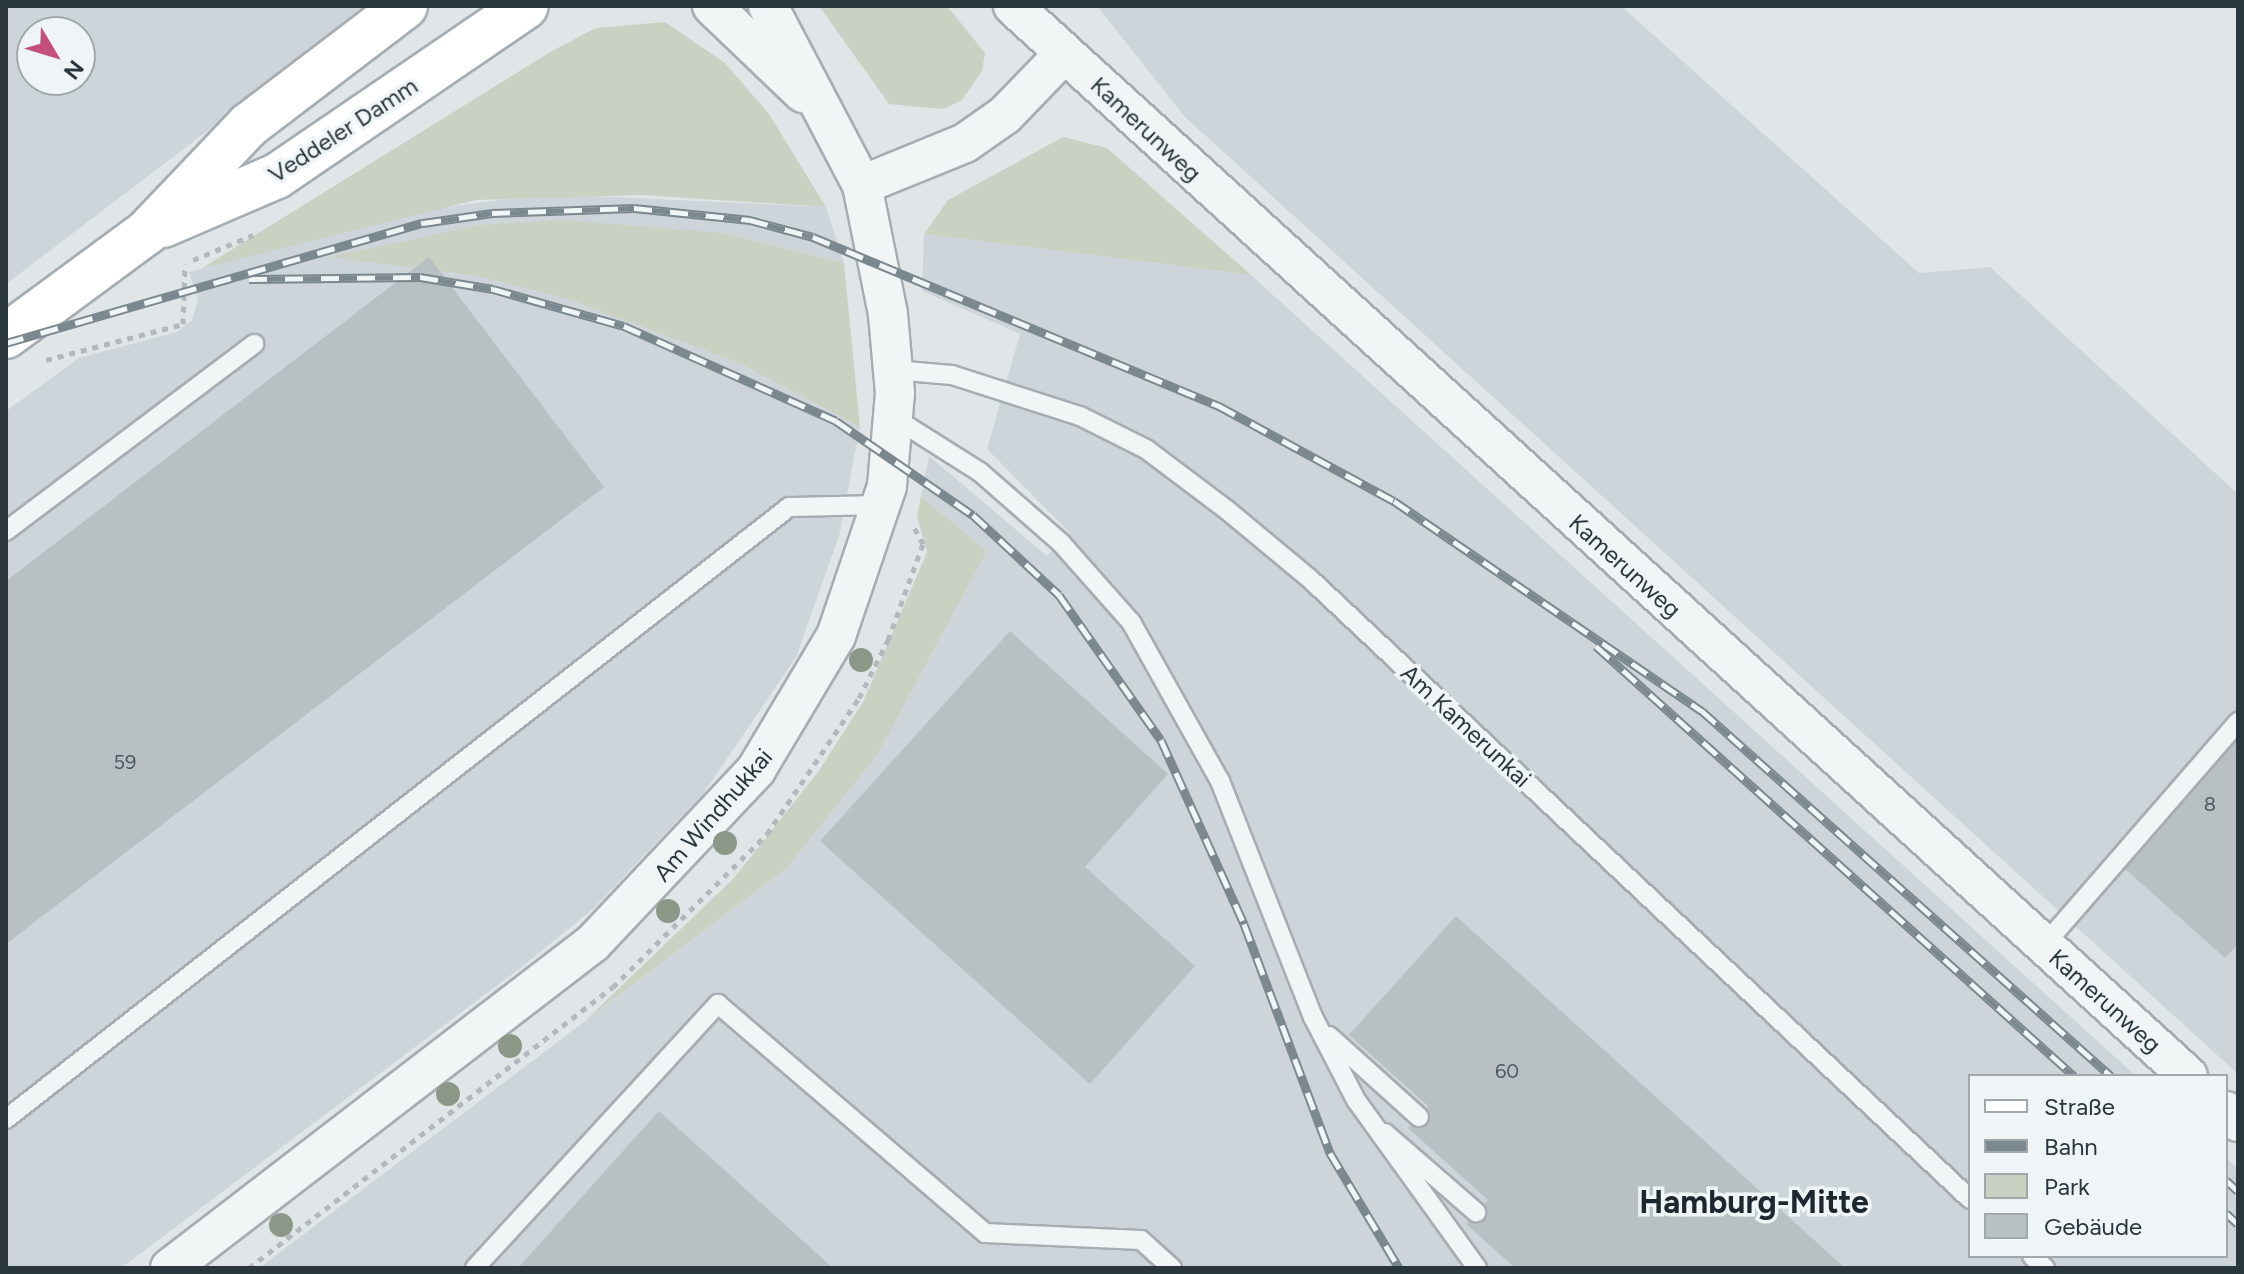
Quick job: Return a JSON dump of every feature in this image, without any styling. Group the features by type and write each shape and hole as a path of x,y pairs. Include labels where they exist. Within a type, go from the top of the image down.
{"main road":[{"name":"Veddeler Damm","path":"19,350 147,232 249,125 405,6"},
{"name":"Veddeler Damm","path":"147,232 277,176 526,6"}],"street":[{"name":"Am Windhukkai","path":"712,6 829,118"},
{"name":"Am Windhukkai","path":"170,1268 593,943 730,802 817,675 882,505 893,417 894,370 881,261 862,185 768,6"},
{"name":"Kamerunweg","path":"1013,6 2186,1074"},
{"path":"862,185 965,143 1005,115 1064,54"}],"lane":[{"path":"6,531 254,344"},
{"name":"Am Kamerunkai","path":"894,370 952,375 1080,416 1146,449 1215,502 1309,578 1968,1197"},
{"path":"893,417 980,472 1061,543 1131,622 1220,781 1313,1017 1356,1100 1477,1268"},
{"path":"6,1119 789,507 882,505"},
{"path":"2044,945 2238,722"},
{"path":"475,1268 718,1004 985,1233 1141,1240 1172,1268"},
{"path":"1313,1017 1419,1117"},
{"path":"1356,1100 1476,1212"}],"path":[{"path":"19,350 183,324 184,265 257,233 277,176"}],"shaded area":[{"path":"6,6 372,6 6,284"},
{"path":"1097,6 1621,6 1919,273 1990,267 2238,494 2238,1074 1185,117"},
{"path":"547,194 826,207 844,263 724,233 334,257 477,276 568,299 741,364 860,427 839,536 796,657 703,794 594,908 523,966 121,1268 6,1268 6,411 79,358 177,332 192,320 198,300 189,272 401,213"},
{"path":"924,234 1251,275 2134,1074 1968,1074 1968,1258 2228,1258 2228,1160 2238,1169 2238,1268 259,1268 786,869 878,754 987,551 921,496 929,456 1047,556 1070,533 987,449 1020,334 922,291"}],"green space":[{"path":"819,6 947,6 985,53 982,71 962,100 944,109 889,104"},
{"path":"665,22 725,63 769,114 826,207 642,195 476,200 202,268 552,51 596,28"},
{"path":"1063,137 1107,148 1251,275 924,234 948,200"},
{"path":"564,220 724,233 844,263 860,427 741,364 568,299 477,276 330,257 479,225"},
{"path":"921,496 987,551 878,754 786,869 586,1020 734,878 818,772 863,702 927,552 917,516"}],"building":[{"path":"429,257 604,487 6,944 6,581"},
{"path":"1010,631 1168,774 1085,867 1195,966 1090,1084 820,841"},
{"path":"2238,740 2238,944 2225,958 2124,868"},
{"path":"1456,916 1845,1268 1515,1268 1466,1224 1488,1200 1408,1128 1428,1106 1349,1035"},
{"path":"659,1111 833,1268 518,1268"}],"railway":[{"path":"6,343 423,223 492,213 634,208 750,220 813,237 1219,406 1394,501 1702,711 2109,1074"},
{"path":"249,279 420,277 493,289 624,326 836,421 973,515 1059,595 1161,740 1244,924 1330,1153 1399,1268"},
{"path":"1596,646 2072,1074"},
{"path":"2228,1182 2238,1191"},
{"path":"2228,1215 2238,1224"}],"district":[{"name":"Hamburg-Mitte","path":"1754,1202"}]}
